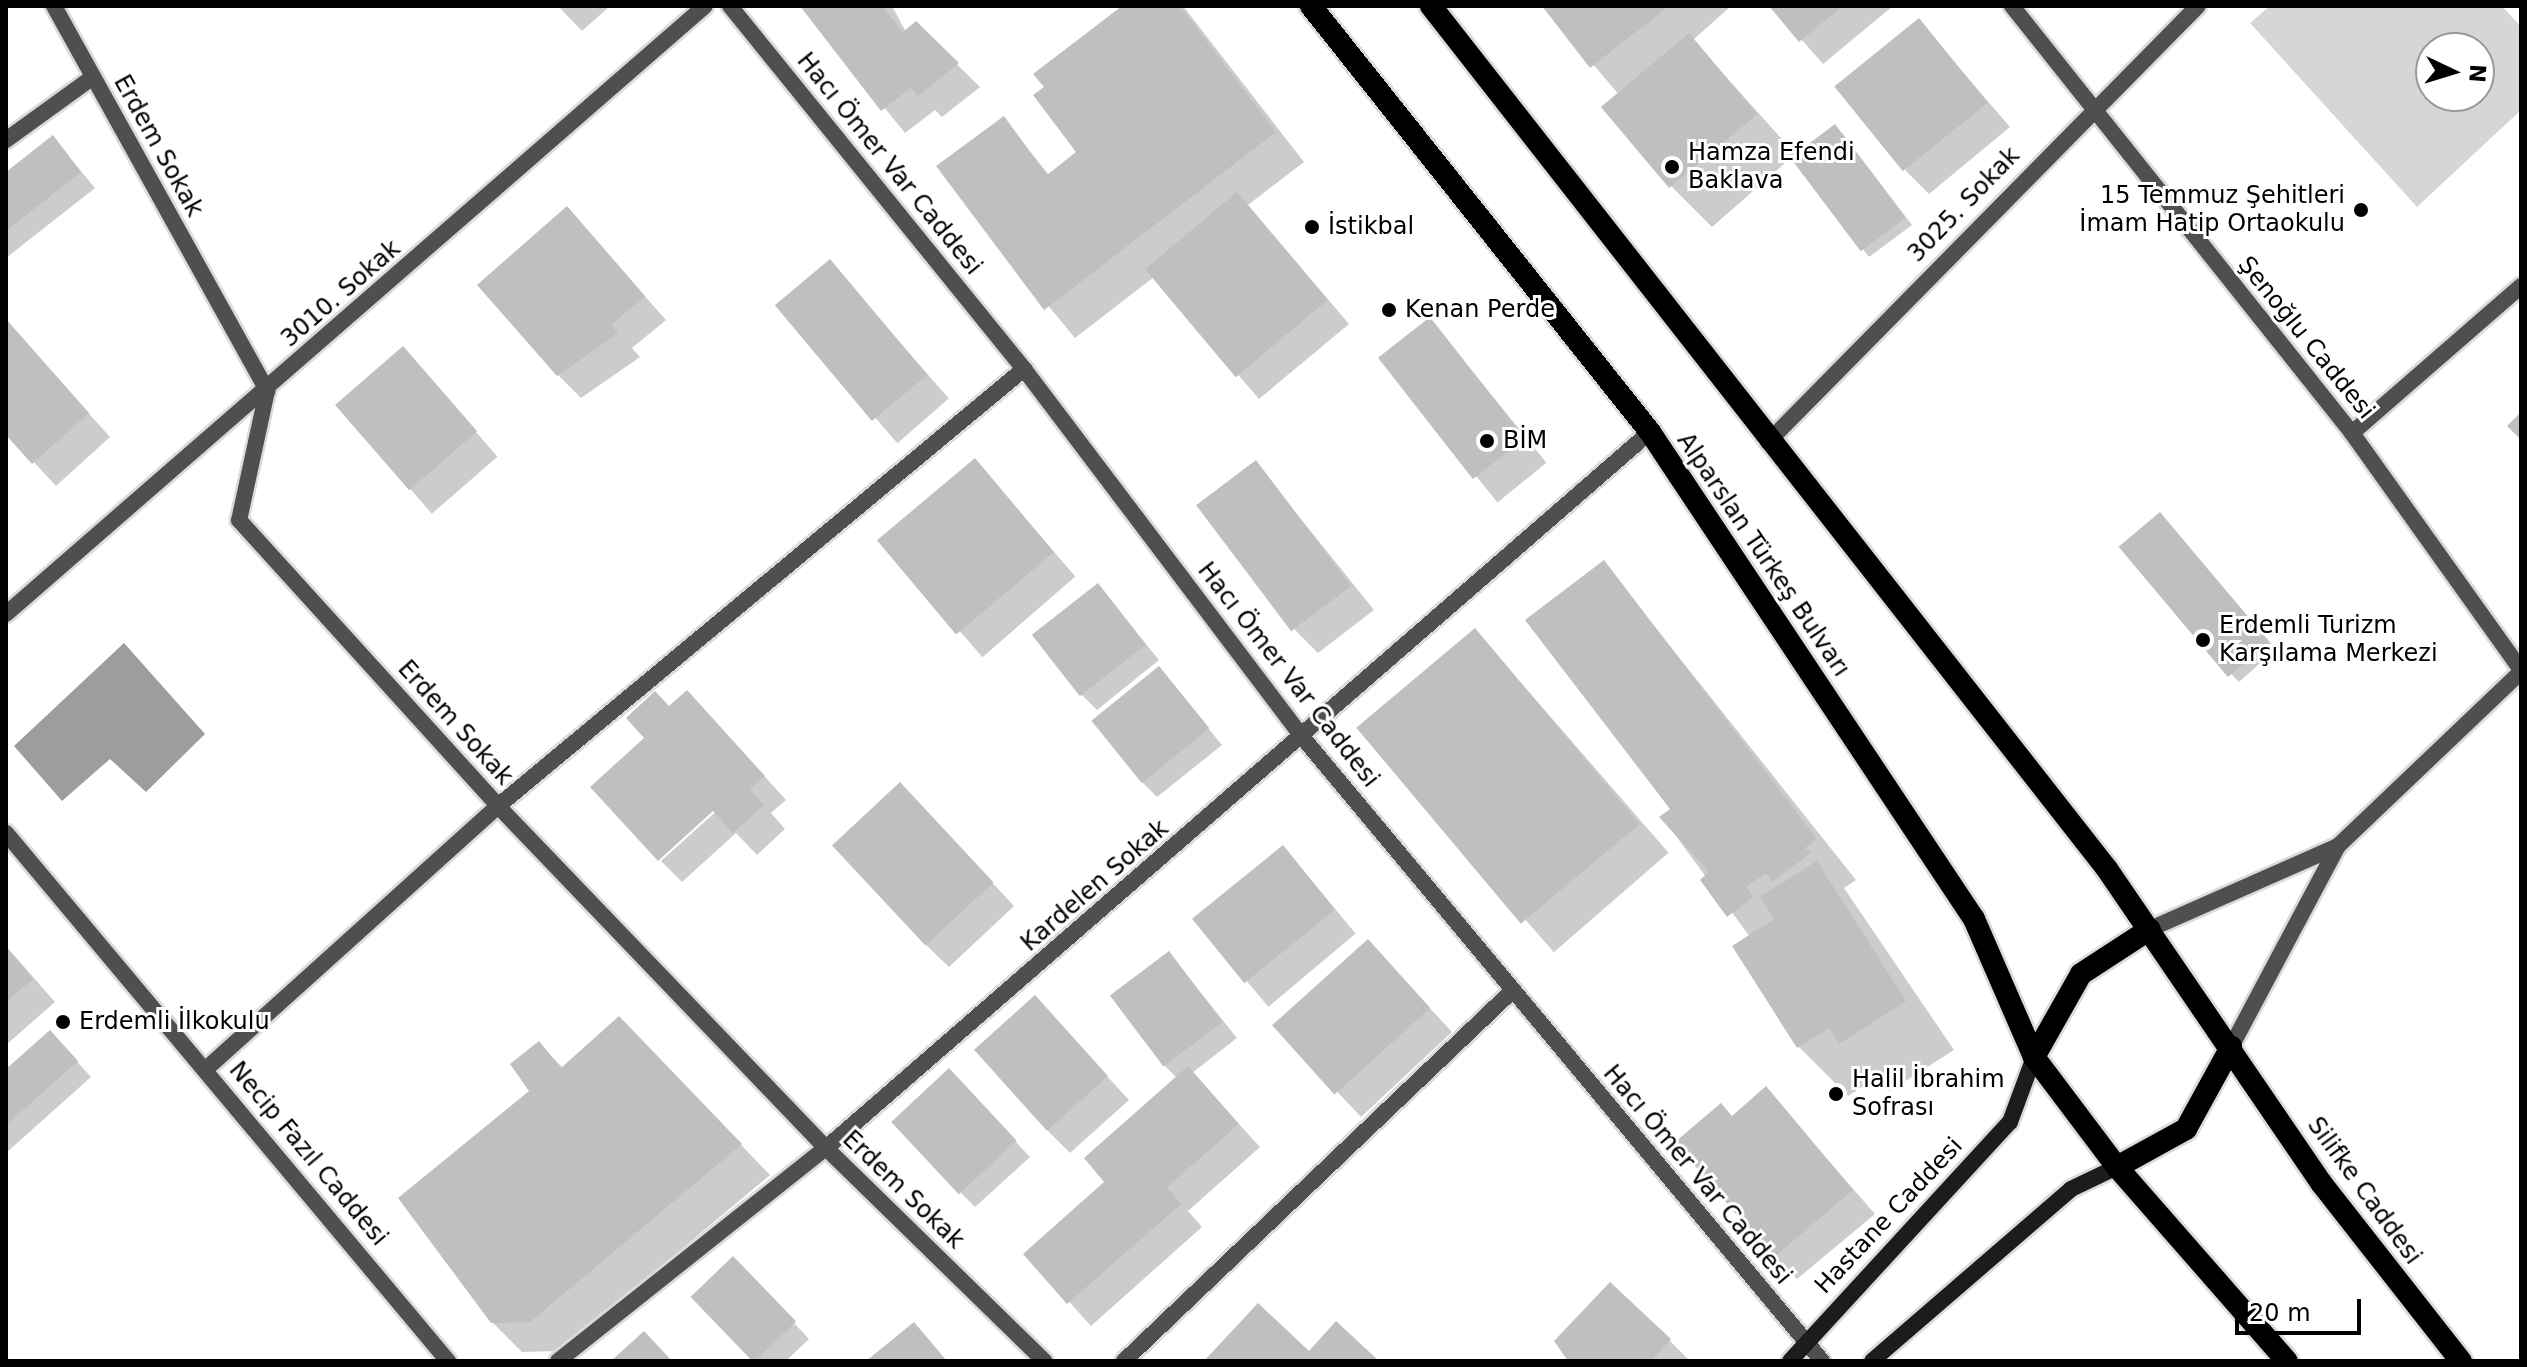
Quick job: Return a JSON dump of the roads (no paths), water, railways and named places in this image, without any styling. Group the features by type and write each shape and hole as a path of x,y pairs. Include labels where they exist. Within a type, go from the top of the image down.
{"highway":[{"name":"Alparslan Türkeş Bulvarı","path":"1311,6 1650,432 1974,919 2034,1057 2117,1167"},
{"path":"1431,6 2150,929 2231,1047 2186,1129 2117,1167 2287,1361"},
{"path":"2034,1057 2081,974 2150,929"},
{"name":"Silifke Caddesi","path":"2231,1047 2322,1184 2461,1361"}],"main road":[{"name":"Hastane Caddesi","path":"1790,1361 1806,1340 2010,1122 2034,1057"},
{"path":"1872,1361 2071,1189 2117,1167"}],"street":[{"name":"Erdem Sokak","path":"54,6 267,391 239,520 498,806 826,1148 1044,1361"},
{"name":"3010. Sokak","path":"6,614 267,391 705,6"},
{"name":"Hacı Ömer Var Caddesi","path":"730,6 1024,369 1304,739 1510,993 1822,1361"},
{"name":"Şenoğlu Caddesi","path":"2012,6 2352,433 2521,671"},
{"name":"3025. Sokak","path":"1768,442 2091,107 2198,6"},
{"path":"6,140 93,77"},
{"path":"2352,433 2521,286"},
{"path":"206,1069 498,806 1024,369"},
{"name":"Kardelen Sokak","path":"558,1361 826,1148 1304,739 1650,432"},
{"path":"2231,1047 2338,846 2521,671"},
{"name":"Necip Fazıl Caddesi","path":"6,833 448,1361"},
{"path":"2150,929 2338,846"},
{"path":"1124,1361 1510,993"}],"place":[{"name":"Hamza Efendi Baklava","path":"1672,167"},
{"name":"15 Temmuz Şehitleri İmam Hatip Ortaokulu","path":"2361,210"},
{"name":"İstikbal","path":"1312,227"},
{"name":"Kenan Perde","path":"1389,310"},
{"name":"BİM","path":"1487,441"},
{"name":"Erdemli Turizm Karşılama Merkezi","path":"2203,640"},
{"name":"Erdemli İlkokulu","path":"63,1022"},
{"name":"Halil İbrahim Sofrası","path":"1836,1094"}]}
